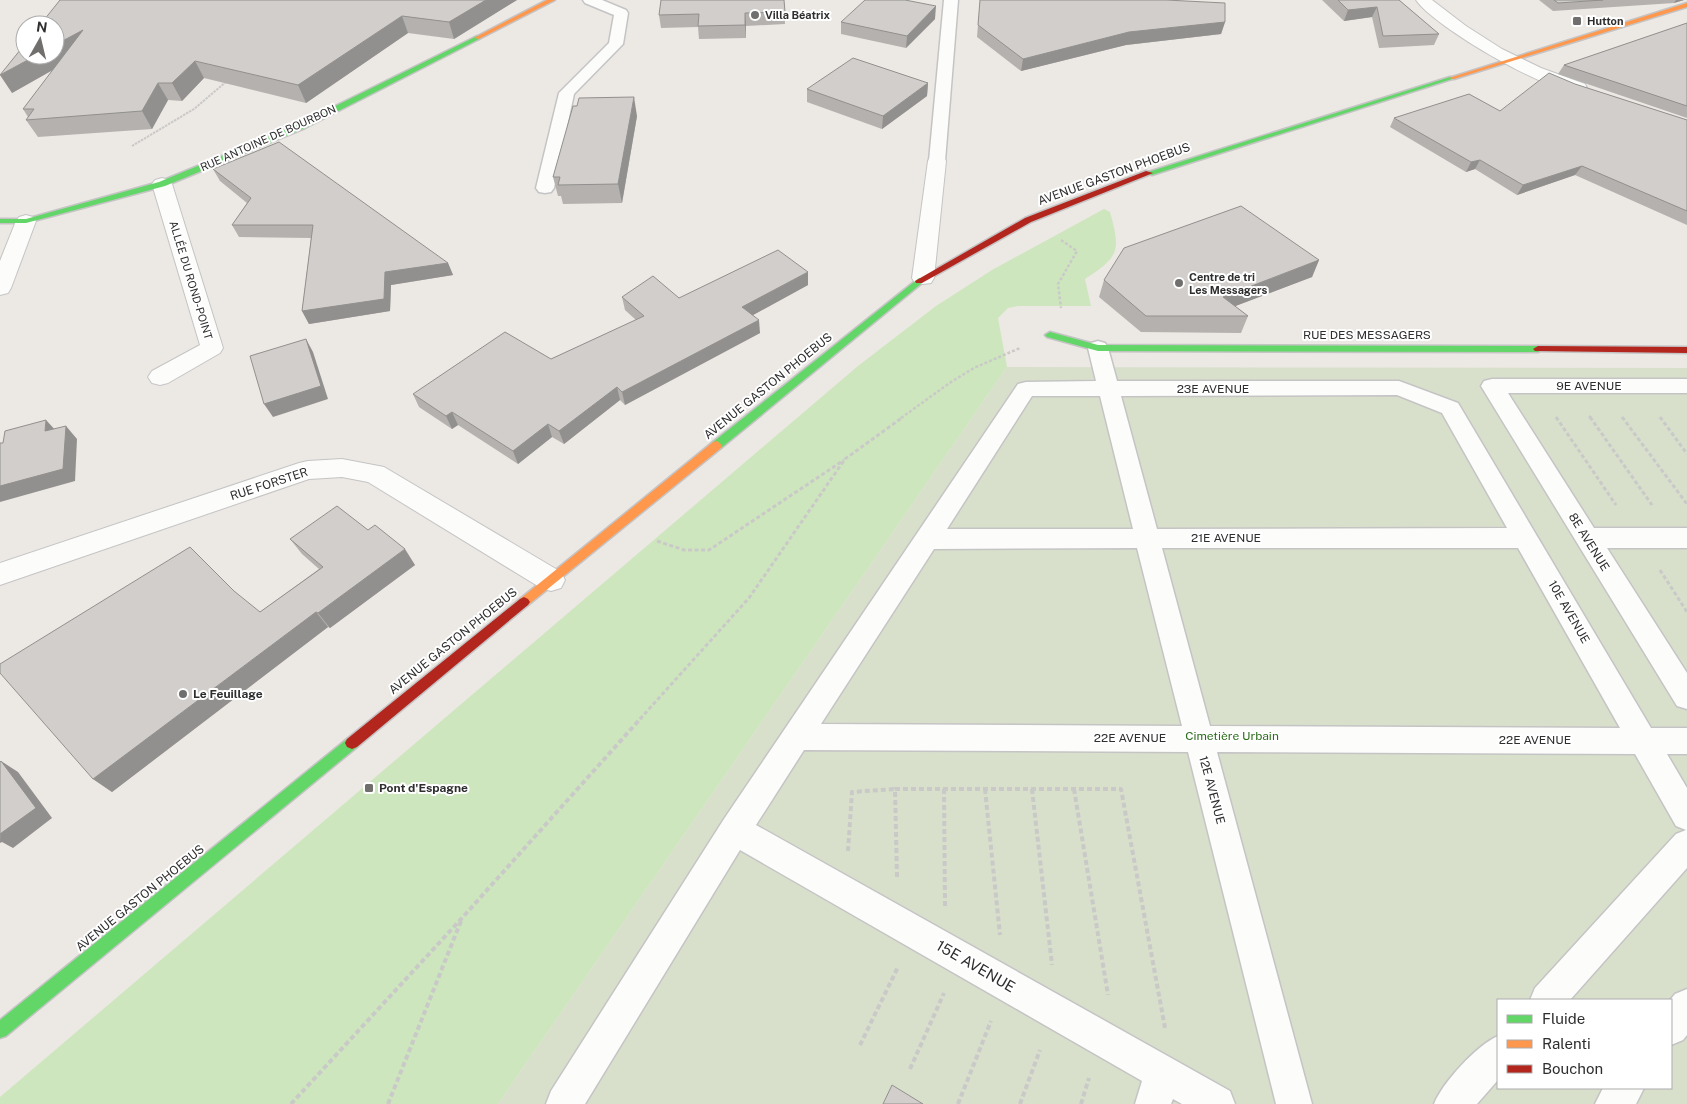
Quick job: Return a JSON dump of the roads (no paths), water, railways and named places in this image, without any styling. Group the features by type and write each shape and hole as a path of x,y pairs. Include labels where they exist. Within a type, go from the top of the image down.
{"main road":[{"name":"RUE ANTOINE DE BOURBON","path":"0,221 26,221 162,184 302,126 552,0"},
{"name":"AVENUE GASTON PHOEBUS","path":"0,1030 923,278 1028,220 1152,172 1687,5"},
{"name":"RUE DES MESSAGERS","path":"1050,335 1098,348 1687,350"}],"street":[{"path":"1423,0 1456,27 1511,61 1542,76 1594,93"},
{"path":"923,278 937,161"},
{"name":"ALLÉE DU ROND-POINT","path":"160,377 212,348 162,184"},
{"path":"0,288 26,221"},
{"name":"RUE FORSTER","path":"0,574 308,470 342,468 375,474 551,580"}],"lane":[{"path":"545,188 567,93 616,44 621,13 590,0"},
{"path":"937,161 951,0"},
{"name":"12E AVENUE","path":"1098,348 1294,1104"},
{"name":"9E AVENUE","path":"1492,386 1687,386"},
{"name":"8E AVENUE","path":"1492,386 1687,697"},
{"name":"23E AVENUE","path":"927,539 1026,388 1400,388 1450,408"},
{"name":"10E AVENUE","path":"1450,408 1687,816"},
{"name":"21E AVENUE","path":"927,539 1526,538"},
{"path":"1587,538 1681,538"},
{"path":"569,1102 734,830 927,539"},
{"name":"22E AVENUE","path":"796,737 1687,741"},
{"name":"15E AVENUE","path":"734,830 1101,1038 1163,1086 1217,1104"},
{"path":"1547,999 1687,845"},
{"path":"1672,1027 1687,1006"},
{"path":"1452,1104 1497,1055"},
{"path":"1613,1104 1625,1089"}],"place":[{"name":"Villa Béatrix","path":"755,15"},
{"name":"Hutton","path":"1577,21"},
{"name":"Centre de tri Les Messagers","path":"1179,283"},
{"name":"Le Feuillage","path":"183,694"},
{"name":"Pont d'Espagne","path":"369,788"}],"park label":[{"name":"Cimetière Urbain","path":"1232,736"}]}
